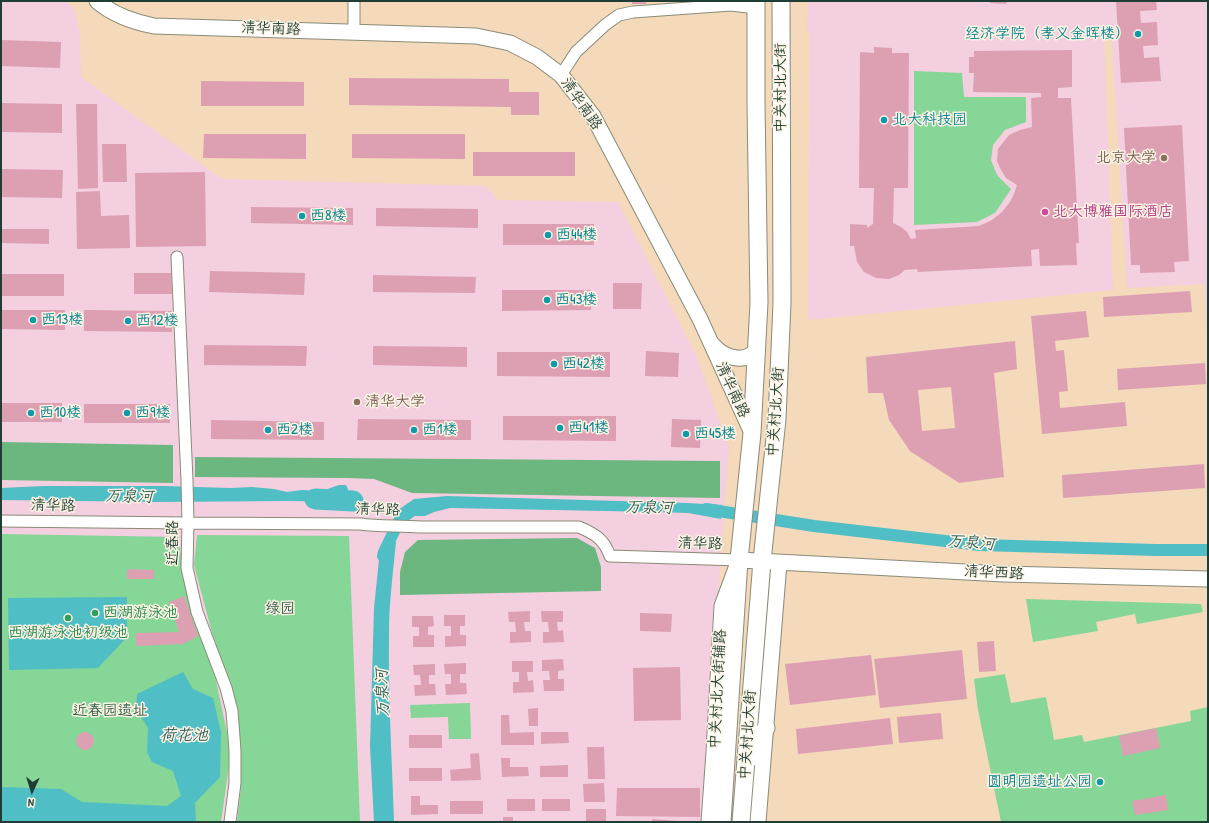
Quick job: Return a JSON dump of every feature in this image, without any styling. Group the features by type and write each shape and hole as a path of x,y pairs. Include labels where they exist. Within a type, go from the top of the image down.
{"main road":[{"name":"中关村北大街","path":"741,822 762,561 777,419 782,303 780,1"},
{"name":"中关村北大街","path":"722,822 739,560 752,434 759,303 756,5"},
{"path":"746,766 766,728"}],"street":[{"name":"清华南路","path":"97,1 116,13 139,23 154,26 476,36 510,43 537,57 561,75 593,116 696,312 752,434"},
{"path":"354,1 354,32"},
{"path":"561,75 576,52 605,25 619,15 634,12 731,5 756,5"},
{"name":"近春路","path":"176,257 188,508 187,568 197,612 226,688 232,711 235,759 230,822"},
{"path":"710,342 717,351 729,357 739,359 754,354 756,350"},
{"name":"清华路","path":"1,521 352,524 429,527 580,527 593,533 599,538 607,548 610,556 739,560"},
{"name":"清华西路","path":"739,560 1004,574 1208,579"},
{"name":"中关村北大街辅路","path":"709,822 722,606 739,560"},
{"path":"758,822 779,562"}],"shaded area":[{"name":"清华大学","path":"1,1 66,1 75,10 80,34 81,77 222,179 486,186 498,200 618,202 697,357 729,447 702,822 1,822"},
{"path":"808,1 1208,1 1208,348 1204,284 1127,288 1111,26 1101,27 1104,38 1113,290 808,320 810,33 807,32"}],"green space":[{"path":"914,71 962,73 964,97 1026,97 1026,122 1005,130 993,145 991,160 997,175 1011,189 995,213 977,222 914,225"},
{"path":"1,442 173,445 173,483 1,480"},
{"path":"195,457 720,461 720,498 412,493 374,479 195,477"},
{"name":"近春园遗址","path":"1,534 178,537 187,593 214,671 231,752 221,822 1,822"},
{"name":"绿园","path":"197,535 349,536 360,822 237,822 241,788 238,709 213,636 194,565"},
{"path":"577,538 595,548 601,567 601,591 400,595 400,572 405,552 418,540"},
{"path":"1026,599 1201,604 1203,612 1137,624 1135,614 1096,622 1098,631 1033,642"},
{"name":"圆明园遗址公园","path":"1005,674 1011,703 1046,697 1054,740 1082,735 1084,742 1191,721 1190,711 1208,707 1208,822 1001,822 978,710 974,679"},
{"path":"470,703 471,739 449,739 448,717 411,718 410,705"}],"water":[{"path":"339,485 346,485 348,489 344,502 1,500 1,488 43,486 252,487 287,492 302,490 322,491"},
{"path":"447,496 722,505 721,519 688,513 450,508 425,516 400,516 398,510 414,499"},
{"path":"384,541 396,542 390,599 389,633 394,822 374,822 370,747 374,608 380,550"},
{"name":"西湖游泳池初级池","path":"127,597 127,637 98,668 9,670 8,598"},
{"name":"荷花池","path":"183,672 193,689 213,698 221,732 220,777 195,803 196,822 1,822 1,787 61,789 82,802 167,806 181,796 173,771 152,762 147,752 148,728 136,709 137,694"}],"building":[{"path":"632,1 646,1 646,4 632,4"},
{"path":"990,1 1007,1 1006,4 990,3"},
{"name":"经济学院（孝义金晖楼）","path":"1116,1 1156,1 1157,10 1140,11 1141,23 1157,22 1158,45 1143,46 1144,58 1159,57 1161,81 1121,83"},
{"path":"1,40 61,42 60,68 1,66"},
{"path":"874,47 892,48 892,53 909,53 908,188 894,188 893,223 907,232 911,239 916,238 915,230 979,226 992,220 1002,212 1014,194 1017,185 1006,178 1001,170 997,161 998,149 1009,135 1032,127 1031,98 1041,97 1041,93 973,92 974,73 969,73 969,57 974,57 974,51 1072,50 1072,87 1058,88 1058,98 1071,98 1079,243 1076,243 1077,265 1040,266 1039,249 1031,250 1032,266 918,272 917,269 905,270 899,275 889,279 876,278 864,272 857,262 854,246 850,246 850,224 867,225 867,228 873,224 874,188 859,188 860,52 874,53"},
{"path":"349,78 509,79 509,92 539,92 539,115 511,115 511,107 349,105"},
{"path":"201,81 304,82 304,106 201,106"},
{"path":"1,103 62,104 62,133 1,132"},
{"path":"76,104 97,104 98,188 78,189"},
{"path":"1182,125 1189,261 1174,262 1175,272 1140,273 1140,265 1131,265 1124,128"},
{"path":"204,134 306,134 306,159 203,158"},
{"path":"352,134 465,134 465,159 352,158"},
{"path":"102,144 126,144 127,182 103,182"},
{"path":"473,152 575,152 575,176 473,176"},
{"path":"1,169 63,170 62,198 1,197"},
{"path":"205,172 206,246 136,247 135,173"},
{"path":"100,191 101,216 129,215 130,248 77,249 76,192"},
{"name":"西8楼","path":"251,207 353,208 353,225 251,223"},
{"path":"376,208 478,209 478,228 376,226"},
{"name":"西44楼","path":"503,224 594,224 594,245 503,245"},
{"path":"1,229 49,229 49,244 1,243"},
{"path":"210,271 305,273 304,295 209,292"},
{"path":"134,273 171,273 172,294 134,294"},
{"path":"1,274 64,274 64,296 1,296"},
{"path":"373,275 476,277 475,293 373,292"},
{"path":"613,283 642,283 641,309 613,309"},
{"name":"西43楼","path":"502,290 591,290 591,310 502,311"},
{"path":"1190,291 1192,312 1104,317 1103,297"},
{"name":"西13楼","path":"1,310 65,310 65,330 1,329"},
{"name":"西12楼","path":"84,310 172,311 172,332 84,331"},
{"path":"1086,311 1089,337 1055,341 1056,351 1064,350 1068,391 1059,392 1060,408 1125,402 1127,426 1042,434 1031,316"},
{"path":"1015,341 1017,369 994,373 1004,477 959,483 910,451 889,420 883,393 868,393 866,357","holes":["951,387 955,428 922,431 918,390"]},
{"path":"204,345 307,346 306,366 204,365"},
{"path":"373,346 467,347 467,367 373,365"},
{"path":"646,351 679,353 678,377 645,376"},
{"name":"西42楼","path":"497,352 610,352 610,377 497,376"},
{"path":"1205,363 1206,384 1118,390 1117,369"},
{"name":"西10楼","path":"1,403 62,403 62,422 1,422"},
{"name":"西9楼","path":"84,404 170,404 170,423 84,423"},
{"name":"西41楼","path":"503,416 616,416 616,441 503,440"},
{"name":"西1楼","path":"358,419 471,420 471,440 357,440"},
{"name":"西45楼","path":"672,419 701,420 700,448 671,447"},
{"name":"西2楼","path":"211,420 324,422 324,440 211,439"},
{"path":"1204,464 1205,488 1063,498 1062,475"},
{"path":"127,569 154,570 154,579 127,579"},
{"path":"184,596 198,636 183,644 136,646 136,633 179,632 169,602"},
{"path":"530,611 530,622 524,622 525,631 531,631 531,642 510,643 510,632 516,632 515,622 509,622 508,612"},
{"path":"541,611 563,611 563,622 557,622 558,631 563,630 564,642 543,643 543,632 549,632 548,622 542,622"},
{"path":"640,613 672,614 671,632 640,631"},
{"path":"444,615 465,615 465,626 460,626 460,635 466,635 466,646 445,647 445,636 451,636 451,626 444,626"},
{"path":"412,616 433,616 434,626 428,627 428,635 434,635 434,647 413,647 413,636 419,636 419,627 412,627"},
{"path":"994,641 996,671 979,672 977,642"},
{"path":"962,650 967,699 880,708 874,659"},
{"path":"871,655 876,695 790,705 785,664"},
{"path":"563,659 564,670 558,671 558,679 564,679 564,691 544,691 543,680 550,680 549,671 542,671 542,660"},
{"path":"512,661 533,661 533,672 527,672 528,681 533,680 534,692 513,693 513,682 519,682 519,672 512,672"},
{"path":"466,663 466,674 460,674 460,683 466,683 467,694 446,695 445,684 451,684 451,674 445,674 444,664"},
{"path":"435,664 435,675 429,675 429,684 435,684 436,695 415,696 414,685 421,685 420,675 414,675 413,665"},
{"path":"680,667 681,720 634,721 633,668"},
{"path":"538,708 538,726 529,726 528,709"},
{"path":"941,713 943,739 899,743 897,717"},
{"path":"501,715 509,715 510,733 534,732 534,745 501,745"},
{"path":"890,718 893,744 798,754 796,729"},
{"path":"1156,728 1160,748 1123,756 1119,736"},
{"path":"81,732 89,732 94,737 92,748 89,750 81,750 76,745 76,737"},
{"path":"541,732 568,732 569,743 541,744"},
{"path":"409,735 442,735 442,748 409,748"},
{"path":"587,747 604,747 605,779 588,779"},
{"path":"479,753 481,780 451,781 450,770 471,768 470,754"},
{"path":"501,758 510,758 510,767 528,767 529,776 502,777"},
{"path":"568,765 568,777 540,777 540,766"},
{"path":"409,768 442,768 442,781 409,781"},
{"path":"604,783 605,802 584,802 583,784"},
{"path":"617,788 700,788 700,817 616,816"},
{"path":"1166,795 1168,810 1135,815 1132,801"},
{"path":"411,796 420,796 420,805 438,805 438,814 411,815"},
{"path":"507,799 535,799 535,811 507,811"},
{"path":"542,799 570,799 570,811 542,811"},
{"path":"450,801 483,801 483,814 450,814"},
{"path":"586,809 606,809 606,822 586,822"},
{"path":"503,817 513,817 513,822 503,822"},
{"path":"652,819 678,821 678,822 652,822"}],"waterway":[{"name":"万泉河","path":"315,499 353,501"},
{"name":"万泉河","path":"383,556 400,519 417,507"},
{"name":"万泉河","path":"706,509 814,526 980,545 1208,550"}],"place":[{"name":"经济学院（孝义金晖楼）","path":"1138,34"},
{"name":"北大科技园","path":"884,120"},
{"name":"北京大学","path":"1164,158"},
{"name":"北大博雅国际酒店","path":"1045,212"},
{"name":"西8楼","path":"302,216"},
{"name":"西44楼","path":"548,235"},
{"name":"西43楼","path":"547,300"},
{"name":"西13楼","path":"33,320"},
{"name":"西12楼","path":"128,321"},
{"name":"西42楼","path":"554,364"},
{"name":"清华大学","path":"357,402"},
{"name":"西10楼","path":"31,413"},
{"name":"西9楼","path":"127,413"},
{"name":"西41楼","path":"560,428"},
{"name":"西2楼","path":"268,430"},
{"name":"西1楼","path":"414,430"},
{"name":"西45楼","path":"686,434"},
{"name":"西湖游泳池","path":"95,613"},
{"name":"西湖游泳池初级池","path":"68,618"},
{"name":"圆明园遗址公园","path":"1100,782"}]}
